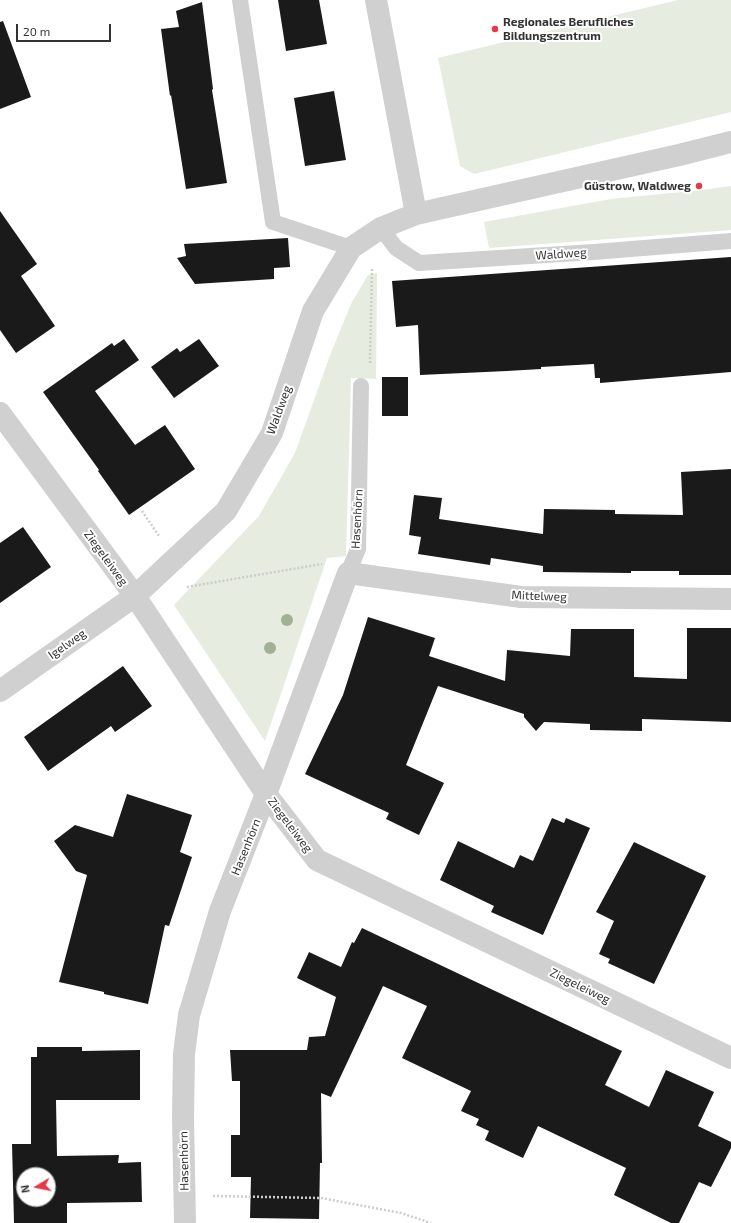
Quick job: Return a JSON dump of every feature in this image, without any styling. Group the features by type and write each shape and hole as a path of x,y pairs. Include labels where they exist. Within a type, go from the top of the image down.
{"street":[{"path":"376,0 416,214"},
{"name":"Waldweg","path":"135,596 226,511 272,433 313,311 351,248 381,228 416,214 731,142"},
{"name":"Ziegeleiweg","path":"0,413 135,596 266,794 317,860 731,1058"},
{"name":"Mittelweg","path":"348,573 521,597 731,599"},
{"name":"Hasenhörn","path":"185,1223 183,1118 184,1054 189,1015 220,911 266,794 348,573"},
{"name":"Igelweg","path":"0,691 135,596"}],"lane":[{"path":"240,0 273,222 351,248"},
{"name":"Waldweg","path":"381,228 396,248 419,263 594,252 731,241"},
{"name":"Hasenhörn","path":"348,573 358,550 361,386"}],"path":[{"path":"361,386 370,373 372,268"},
{"path":"142,511 161,539"},
{"path":"180,588 320,564 348,573"},
{"path":"184,1196 321,1198 401,1213 431,1223"}],"shaded area":[{"path":"678,0 731,0 731,112 474,174 460,166 438,58"},
{"path":"731,186 731,230 489,248 484,222 611,199"},
{"path":"377,273 376,379 351,378 346,556 327,558 265,741 174,605 259,516 295,453 332,350 352,302 368,275"}],"building":[{"path":"278,0 319,0 327,44 286,51"},
{"path":"202,2 212,90 227,183 186,189 171,95 170,96 161,29 179,27 176,11"},
{"path":"3,21 31,97 0,109 0,22"},
{"path":"334,91 346,160 305,166 294,98"},
{"path":"0,211 37,264 21,276 55,326 16,353 0,330"},
{"path":"288,238 290,267 274,268 274,279 195,284 177,258 186,256 184,244"},
{"path":"731,257 731,372 600,383 600,378 595,378 594,364 541,367 541,369 420,375 418,325 396,327 392,281"},
{"path":"124,339 139,360 95,391 135,445 165,425 195,469 129,515 43,392 112,343 114,346"},
{"path":"199,339 219,366 174,398 151,367 177,348 180,352"},
{"path":"382,377 408,377 408,416 382,416"},
{"path":"731,469 731,575 679,575 679,571 631,571 631,573 543,572 543,566 491,558 490,565 418,554 421,537 409,535 414,495 442,498 439,519 543,534 544,509 615,510 615,514 683,515 681,472"},
{"path":"23,527 51,567 0,603 0,543"},
{"path":"368,617 435,638 429,656 505,681 507,650 570,656 571,629 634,629 634,677 687,679 687,628 731,628 731,722 642,719 642,731 590,730 590,724 544,722 536,731 524,717 524,714 438,686 406,765 444,783 419,835 386,819 389,813 305,774 343,695"},
{"path":"123,666 152,706 115,732 111,726 48,771 24,737"},
{"path":"127,794 192,815 180,852 192,857 169,926 165,925 148,1004 59,982 87,875 76,871 54,841 75,825 113,837"},
{"path":"552,818 564,823 566,818 590,828 543,935 491,912 494,906 440,880 458,841 514,868 520,855 533,861"},
{"path":"634,842 706,876 654,984 608,963 610,959 599,954 614,921 596,912"},
{"path":"362,928 622,1051 605,1085 649,1107 666,1070 714,1092 698,1126 731,1142 731,1148 711,1187 699,1182 679,1223 671,1223 614,1195 626,1168 538,1126 523,1158 485,1140 489,1131 476,1125 479,1119 461,1111 471,1091 402,1058 427,1006 383,986 331,1097 321,1093 322,1163 320,1163 319,1219 250,1218 251,1177 231,1177 231,1135 240,1135 240,1081 232,1081 230,1050 307,1050 309,1037 325,1036 336,997 297,978 309,952 341,967 352,942 354,943"},
{"path":"37,1047 82,1047 82,1051 140,1050 140,1100 56,1100 57,1156 119,1155 118,1163 141,1162 142,1202 67,1203 67,1223 14,1223 12,1144 31,1144 31,1057 37,1057"}],"place":[{"name":"Regionales Berufliches Bildungszentrum","path":"495,29"},
{"name":"Güstrow, Waldweg","path":"699,186"}]}
